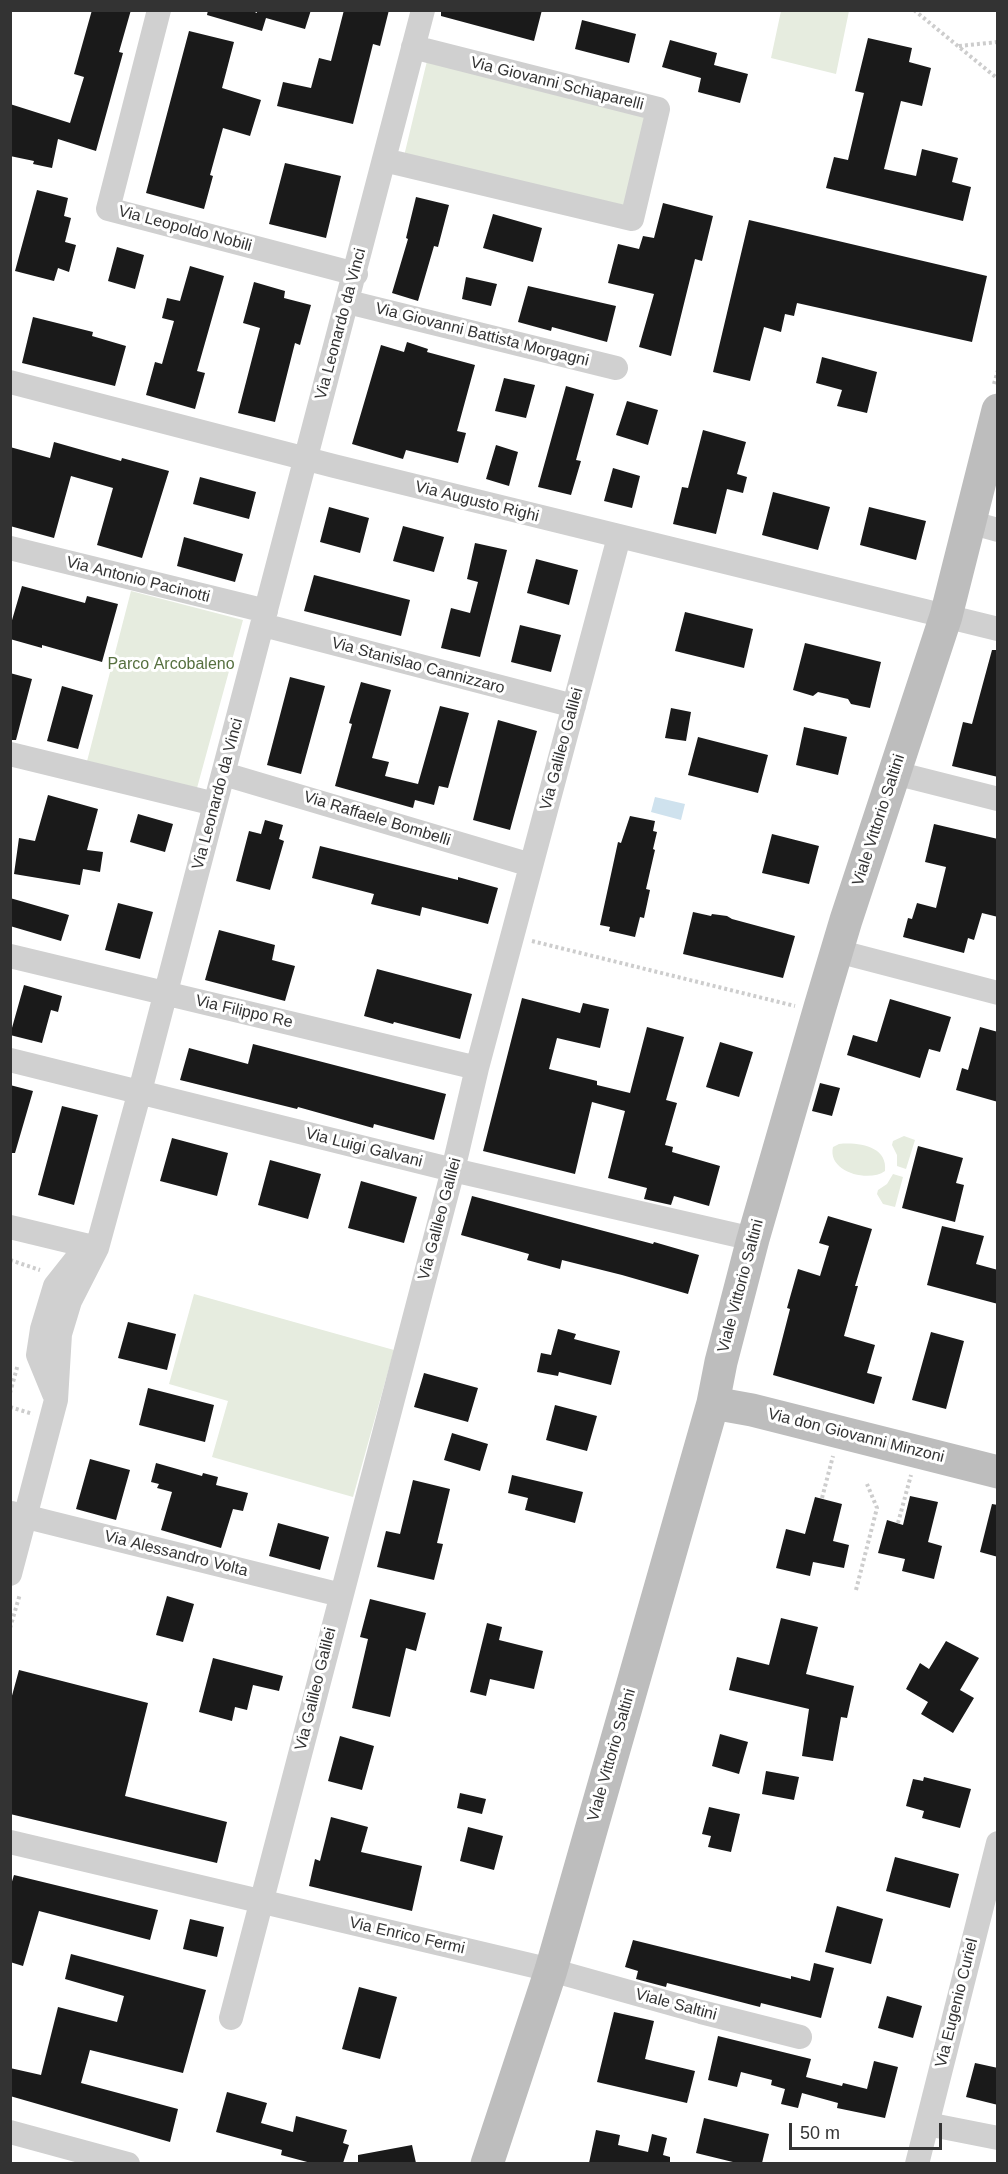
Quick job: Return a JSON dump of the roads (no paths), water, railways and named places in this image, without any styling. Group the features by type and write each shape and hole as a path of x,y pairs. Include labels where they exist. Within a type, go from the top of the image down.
{"street":[{"name":"Via Leopoldo Nobili","path":"159,10 108,209 356,274"},
{"name":"Via Leonardo da Vinci","path":"97,1248 356,274 423,10"},
{"name":"Via Giovanni Schiaparelli","path":"384,160 632,219 658,109 413,47"},
{"name":"Via Giovanni Battista Morgagni","path":"348,302 616,368"},
{"name":"Via Augusto Righi","path":"10,382 305,459 998,629"},
{"name":"Viale Vittorio Saltini","path":"487,2163 551,1970 713,1403 721,1362 753,1239 837,951 946,616 983,526 996,419"},
{"name":"Via Galileo Galilei","path":"262,1902 453,1170 477,1068 619,537"},
{"name":"Via Antonio Pacinotti","path":"10,548 264,618"},
{"name":"Via Stanislao Cannizzaro","path":"264,618 574,706"},
{"path":"10,754 215,804"},
{"path":"895,773 998,799"},
{"name":"Via Raffaele Bombelli","path":"224,774 531,865"},
{"path":"837,951 998,993"},
{"name":"Via Filippo Re","path":"10,956 477,1068"},
{"name":"Via Luigi Galvani","path":"10,1060 453,1170 753,1239"},
{"path":"10,1227 97,1248"},
{"path":"10,1574 18,1515 56,1400 38,1355 42,1329 55,1286 78,1257 97,1248"},
{"name":"Via don Giovanni Minzoni","path":"713,1403 752,1410 998,1472"},
{"name":"Via Alessandro Volta","path":"18,1515 341,1595"},
{"name":"Via Enrico Fermi","path":"10,1842 551,1970"},
{"name":"Via Eugenio Curiel","path":"917,2163 998,1844"},
{"path":"231,2018 262,1902"},
{"name":"Viale Saltini","path":"551,1970 800,2037"},
{"path":"927,2124 998,2138"},
{"path":"10,2132 129,2163"}],"water":[{"path":"655,797 685,804 681,820 651,812"}],"park label":[{"name":"Parco Arcobaleno","path":"171,665"}]}
